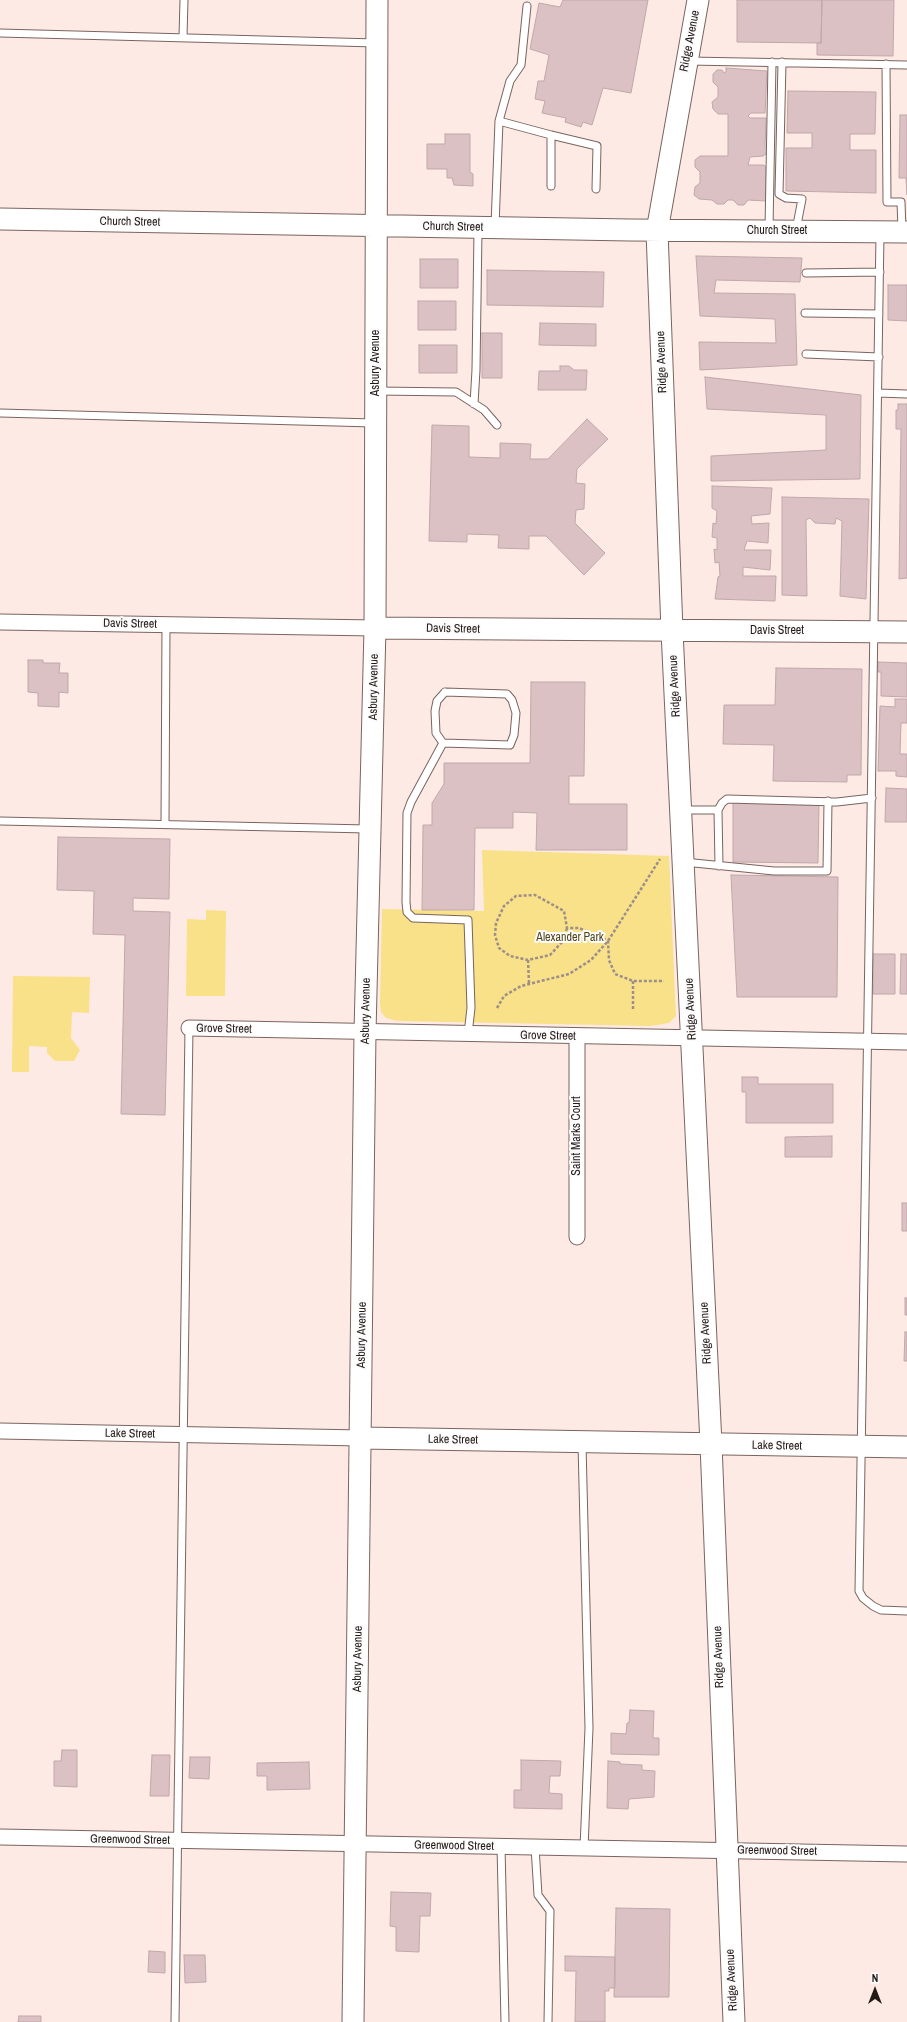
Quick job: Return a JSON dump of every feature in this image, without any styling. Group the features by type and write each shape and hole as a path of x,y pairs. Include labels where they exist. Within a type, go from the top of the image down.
{"main road":[{"name":"Asbury Avenue","path":"353,2022 365,1032 375,628 378,0"},
{"name":"Ridge Avenue","path":"698,0 686,60 657,231 672,631 693,1038 734,2022"},
{"name":"Church Street","path":"0,219 657,231 904,232"},
{"name":"Davis Street","path":"375,628 907,632"},
{"name":"Lake Street","path":"361,1438 907,1447"}],"street":[{"name":"Davis Street","path":"0,622 375,628"},
{"name":"Grove Street","path":"189,1028 907,1042"},
{"name":"Saint Marks Court","path":"577,1036 577,1237"},
{"name":"Lake Street","path":"0,1431 361,1438"},
{"name":"Greenwood Street","path":"0,1838 907,1854"}],"lane":[{"path":"183,37 184,0"},
{"path":"474,404 487,228 499,121 510,81 521,65 527,6"},
{"path":"0,33 377,42"},
{"path":"686,60 907,65"},
{"path":"769,232 772,62"},
{"path":"782,62 779,194 786,198 802,199 796,232"},
{"path":"886,64 887,202 901,202 904,232"},
{"path":"499,121 597,146 596,189"},
{"path":"551,135 551,186"},
{"path":"880,232 860,1590 863,1598 881,1610 907,1611"},
{"path":"806,274 880,272"},
{"path":"805,313 879,314"},
{"path":"806,354 879,358"},
{"path":"376,391 456,392 484,410 497,425"},
{"path":"878,393 907,394"},
{"path":"0,413 375,423"},
{"path":"165,824 166,625"},
{"path":"445,692 507,694 512,700 516,713 516,725 510,745 443,744 436,733 435,711 437,701 445,692"},
{"path":"443,744 411,802 407,813 406,902 407,912 413,918 468,920 471,1008 468,1034"},
{"path":"719,866 718,810 722,803 727,800 828,801 872,798"},
{"path":"684,862 774,871 827,871 828,801"},
{"path":"682,810 718,810"},
{"path":"0,821 371,829"},
{"path":"175,2022 182,1435 189,1028"},
{"path":"582,1442 589,1728 584,1848"},
{"path":"501,1846 505,2022"},
{"path":"535,1847 538,1895 550,1911 548,2022"}],"path":[{"path":"497,1008 504,996 521,986 569,974 591,960 608,941 660,859"},
{"path":"535,895 550,902 564,911 567,928 563,941 550,955 528,960 510,956 499,948 494,935 496,923 504,906 516,896 535,895"},
{"path":"567,928 579,928 608,941"},
{"path":"608,941 609,960 615,974 633,981 664,981"},
{"path":"528,960 529,984"},
{"path":"633,981 633,1010"}],"green space":[{"name":"Alexander Park","path":"482,850 669,856 676,1016 669,1023 651,1026 397,1021 386,1018 381,1012 380,1004 382,909 484,911"},
{"path":"206,910 226,911 225,996 186,996 187,919 206,920"},
{"path":"13,976 90,977 89,1013 72,1012 71,1038 80,1050 74,1061 55,1061 47,1053 47,1047 29,1046 29,1072 12,1072"}],"building":[{"path":"563,0 648,0 631,93 603,88 592,125 583,122 581,127 565,122 566,118 542,113 545,101 535,99 538,81 544,81 549,55 530,49 539,3 560,7"},
{"path":"737,0 822,0 821,43 737,42"},
{"path":"822,0 894,0 893,56 817,55 817,43 821,43"},
{"path":"726,68 767,71 765,113 751,113 748,116 750,118 766,118 766,154 763,156 750,157 748,165 764,165 766,167 766,201 748,200 744,205 738,205 733,200 728,200 724,204 717,204 712,200 699,199 694,195 695,187 700,183 700,172 695,167 695,160 700,156 728,156 728,114 718,114 713,109 712,102 718,97 718,87 713,82 713,74 717,70 722,70 724,73 726,72"},
{"path":"788,91 876,92 875,134 850,134 850,150 876,150 876,193 786,191 786,148 812,148 812,133 787,133"},
{"path":"900,115 907,115 907,195 906,178 899,178"},
{"path":"445,134 470,134 470,172 473,174 473,186 454,185 452,178 447,178 447,169 427,169 427,144 445,144"},
{"path":"696,256 802,258 800,282 716,280 714,293 795,294 797,365 700,370 699,342 776,343 775,319 700,316"},
{"path":"420,259 458,259 458,288 420,288"},
{"path":"487,270 604,272 603,307 487,305"},
{"path":"888,285 907,285 907,321 888,320"},
{"path":"418,301 456,301 456,330 418,330"},
{"path":"540,323 596,324 596,346 539,345"},
{"path":"482,333 502,333 502,378 482,378"},
{"path":"419,345 457,345 457,373 419,373"},
{"path":"560,366 569,366 574,370 587,370 586,390 538,390 539,371 560,371"},
{"path":"705,377 861,395 860,479 711,481 711,456 826,450 826,415 707,409"},
{"path":"898,404 907,404 907,578 899,579 901,429 896,429 896,410 898,410"},
{"path":"587,419 608,439 577,469 576,483 585,484 584,509 576,510 575,523 605,553 584,575 546,536 529,536 529,549 498,548 499,535 467,534 467,542 429,541 432,425 469,426 469,457 500,458 500,443 531,444 530,459 548,459"},
{"path":"712,486 772,488 770,514 751,516 752,524 769,523 768,543 747,541 744,550 771,550 770,570 743,567 743,576 776,576 775,601 715,599 718,577 720,576 719,562 715,563 714,549 717,550 717,538 712,537 713,523 716,524 717,511 712,508"},
{"path":"782,497 869,499 866,599 840,596 842,521 836,518 835,524 815,523 810,518 806,520 807,596 782,595"},
{"path":"28,660 43,660 43,663 60,663 59,673 68,673 68,693 59,692 59,707 38,706 38,693 28,692"},
{"path":"878,662 907,663 907,697 881,696 881,672 878,672"},
{"path":"776,668 862,669 861,775 847,775 847,782 773,781 774,745 723,744 724,705 775,705"},
{"path":"531,682 585,682 584,776 569,776 569,804 627,804 627,850 536,850 537,813 513,812 513,828 475,828 474,910 422,910 423,825 432,825 432,803 444,784 444,763 530,763"},
{"path":"895,699 907,699 907,723 901,723 900,754 907,754 907,777 896,776 896,771 878,771 880,706 895,707"},
{"path":"886,788 907,789 907,822 885,822"},
{"path":"733,802 819,803 818,863 733,862"},
{"path":"58,837 170,839 169,899 133,898 133,911 170,912 165,1115 121,1114 125,935 93,934 94,891 57,890"},
{"path":"731,875 838,877 837,997 737,997"},
{"path":"873,954 895,954 895,994 873,994"},
{"path":"901,954 907,954 907,994 900,994"},
{"path":"742,1077 758,1077 758,1084 833,1084 833,1123 746,1123 746,1092 742,1092"},
{"path":"832,1136 832,1157 785,1157 785,1137"},
{"path":"902,1203 907,1203 907,1231 902,1231"},
{"path":"905,1298 907,1298 907,1315 905,1315"},
{"path":"905,1332 907,1332 907,1361 904,1361"},
{"path":"630,1710 654,1711 653,1738 659,1738 659,1755 611,1754 611,1733 626,1734"},
{"path":"62,1750 77,1750 77,1787 54,1786 54,1761 61,1761"},
{"path":"152,1755 170,1755 169,1796 150,1796"},
{"path":"190,1757 210,1757 209,1779 189,1778"},
{"path":"521,1760 561,1761 560,1776 550,1776 549,1793 562,1794 562,1809 514,1808 514,1790 521,1790"},
{"path":"608,1761 620,1762 620,1764 642,1765 642,1770 655,1771 654,1797 629,1799 628,1809 607,1808"},
{"path":"309,1762 310,1789 267,1790 267,1776 257,1776 257,1763"},
{"path":"391,1892 431,1893 430,1916 420,1916 419,1952 396,1951 396,1927 390,1926"},
{"path":"616,1908 670,1909 669,1997 614,1997"},
{"path":"149,1951 165,1952 165,1973 148,1972"},
{"path":"184,1955 205,1955 206,1982 185,1983"},
{"path":"565,1956 615,1957 615,1988 609,1988 609,1991 605,1991 605,2022 575,2022 576,1971 565,1971"},
{"path":"19,2016 41,2016 41,2022 18,2022"}]}
